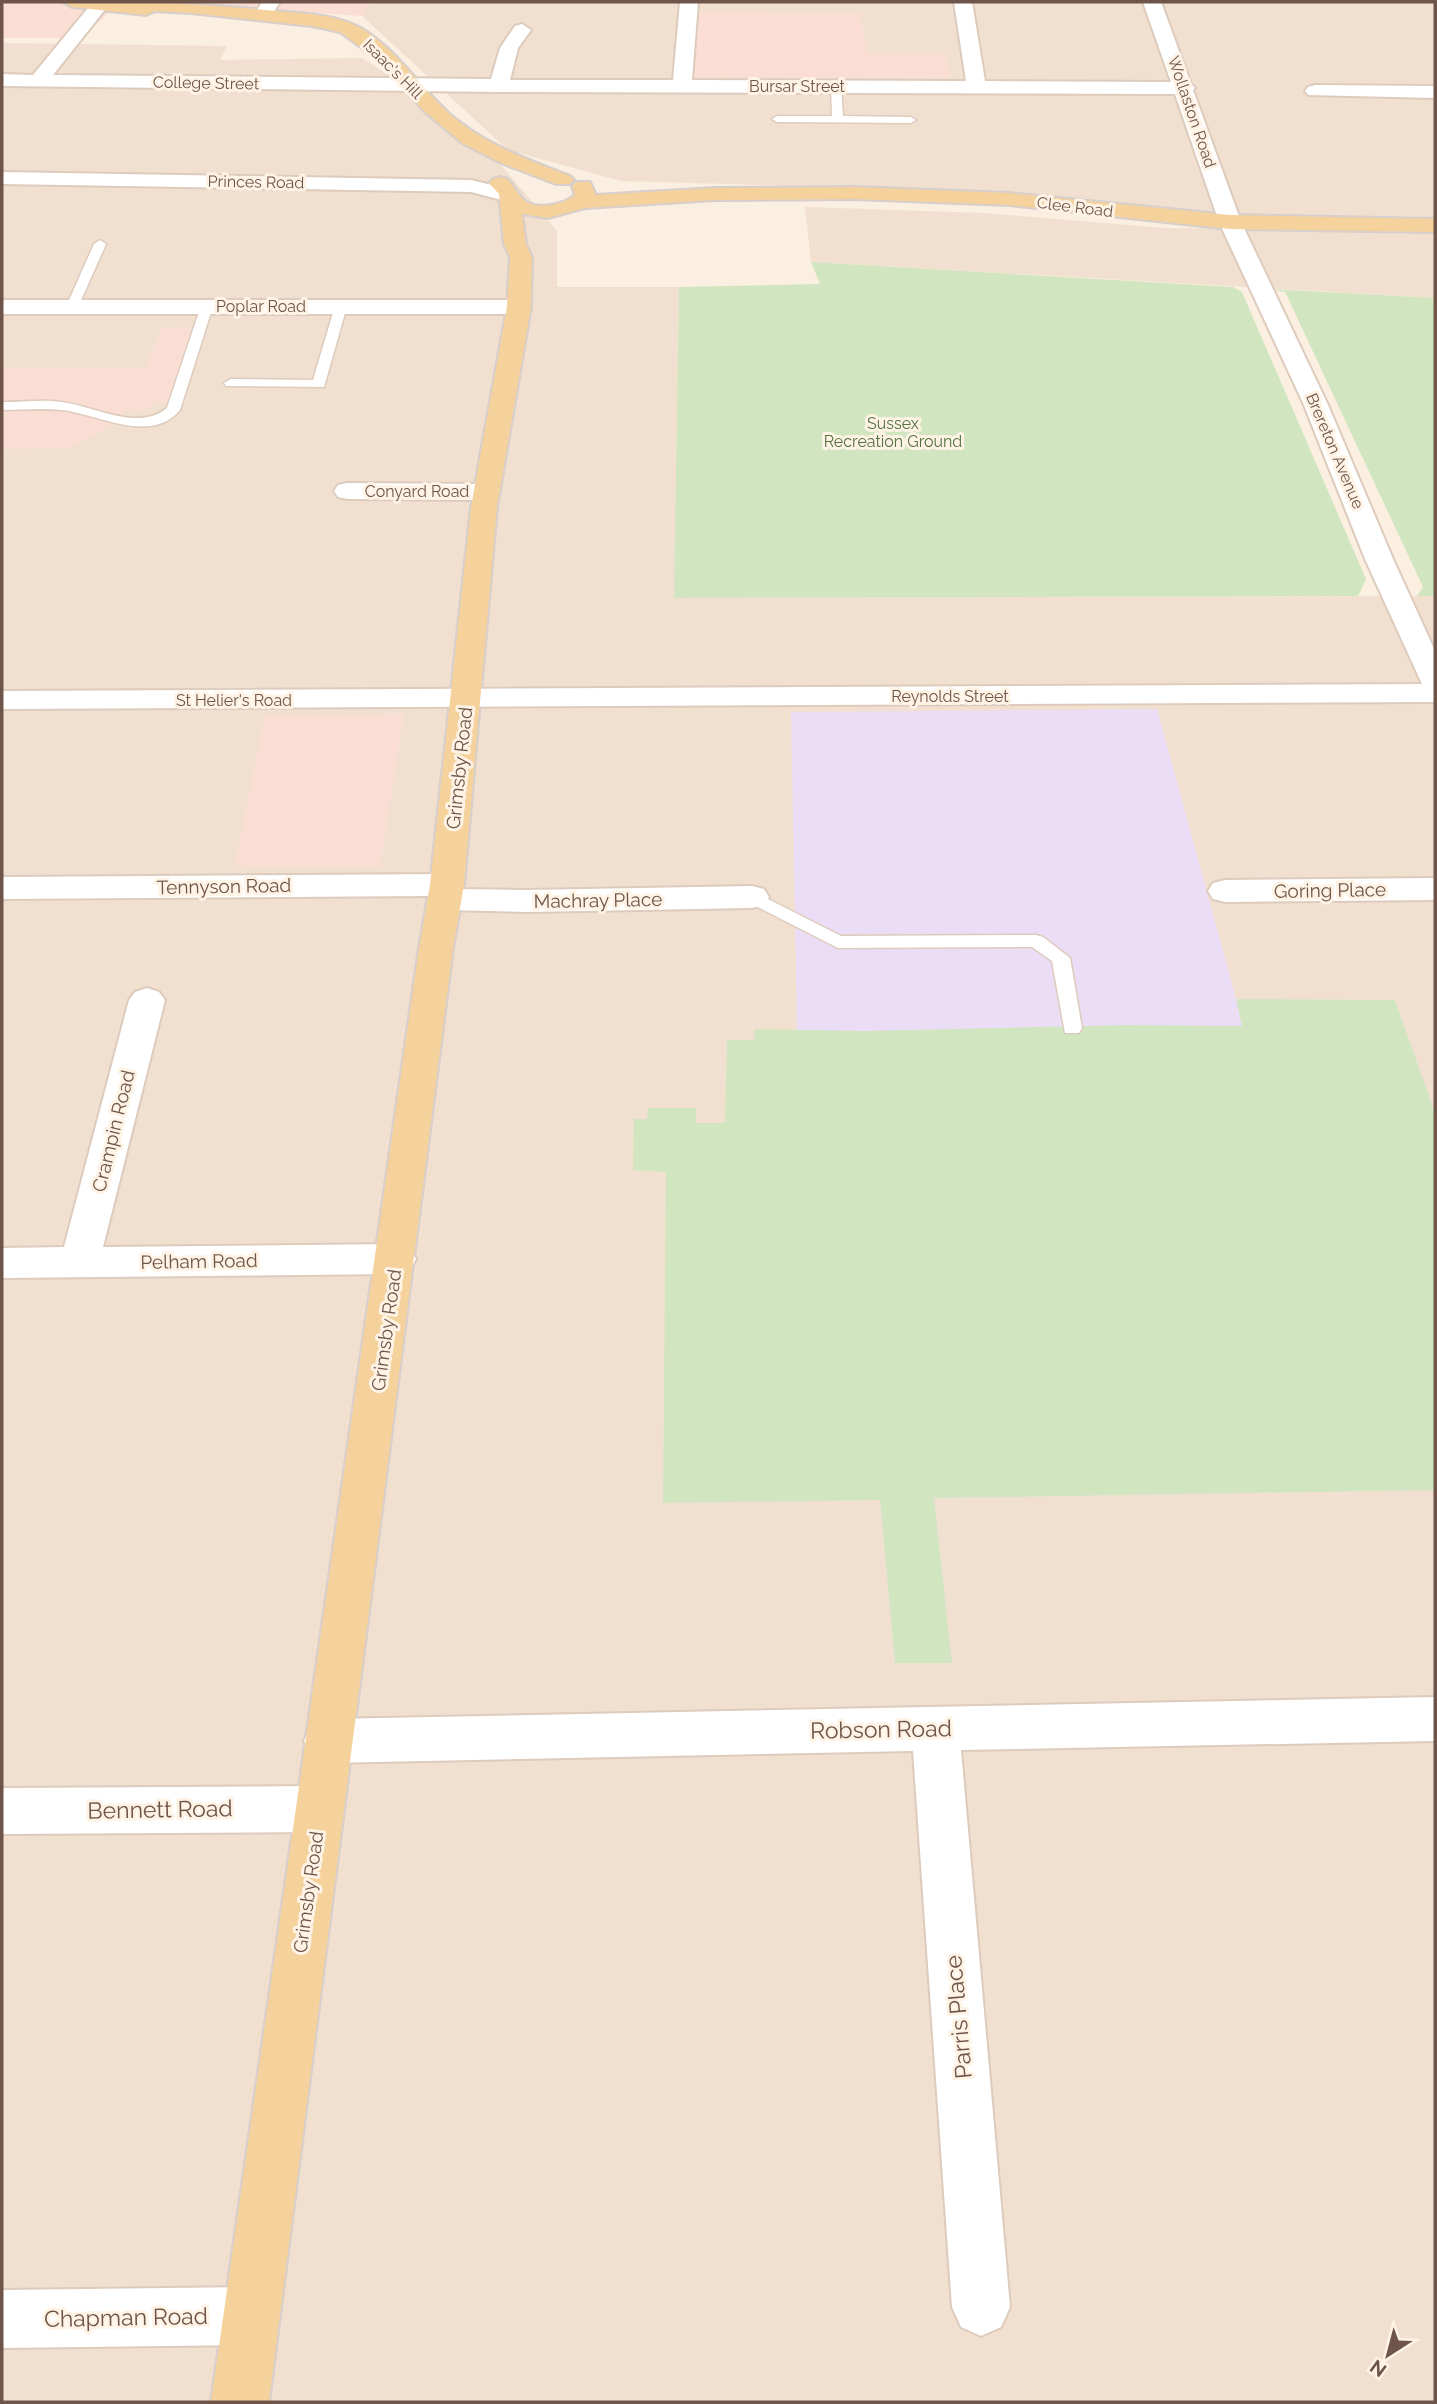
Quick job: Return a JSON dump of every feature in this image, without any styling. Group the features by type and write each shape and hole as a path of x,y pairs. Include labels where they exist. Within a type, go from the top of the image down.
{"main road":[{"name":"Isaac's Hill","path":"72,2 238,17 267,9 355,32 376,47 410,85 457,130 495,153 521,163 575,193"},
{"name":"Isaac's Hill","path":"457,130 470,153 509,196"},
{"path":"530,181 575,193 535,210 515,204 509,196 530,181"},
{"name":"Clee Road","path":"575,193 855,192 957,196 1230,222 1435,226"},
{"path":"521,257 575,193"},
{"name":"Grimsby Road","path":"240,2402 436,948 446,892 487,492 519,307 521,257 515,244 509,196"}],"street":[{"path":"682,86 689,2"},
{"path":"963,2 976,86"},
{"name":"Wollaston Road","path":"1152,2 1185,88 1230,222"},
{"path":"38,81 107,4"},
{"path":"499,86 509,48 522,30"},
{"name":"College Street","path":"2,80 410,85"},
{"name":"Bursar Street","path":"410,85 1185,88"},
{"path":"1315,91 1435,92"},
{"path":"416,185 521,163"},
{"name":"Princes Road","path":"2,178 471,186 491,189 509,196"},
{"name":"Brereton Avenue","path":"1230,222 1316,405 1379,559 1435,682"},
{"name":"Poplar Road","path":"2,307 519,307"},
{"name":"Conyard Road","path":"347,491 487,492"},
{"name":"Reynolds Street","path":"466,699 1435,693"},
{"name":"St Helier's Road","path":"2,700 466,699"},
{"name":"Tennyson Road","path":"2,888 446,892"},
{"name":"Goring Place","path":"1225,891 1435,889"},
{"name":"Machray Place","path":"446,892 527,901 752,897"},
{"name":"Crampin Road","path":"80,1262 147,1000"},
{"name":"Pelham Road","path":"2,1263 396,1259"},
{"name":"Robson Road","path":"328,1741 1435,1719"},
{"name":"Parris Place","path":"935,1728 981,2306"},
{"name":"Bennett Road","path":"2,1811 319,1809"},
{"name":"Chapman Road","path":"2,2319 250,2316"}],"lane":[{"path":"836,86 838,120"},
{"path":"777,119 911,120"},
{"path":"72,307 100,244"},
{"path":"2,406 60,406 137,423 162,419 173,410 207,306"},
{"path":"231,383 319,384 341,306"},
{"path":"752,897 838,942 1036,941 1061,958 1072,1028"}],"shaded area":[{"path":"2,2 119,2 83,38 2,38"},
{"path":"153,2 370,2 362,16"},
{"path":"370,2 1435,2 1435,217 1244,216 1004,192 621,181 508,150 362,16"},
{"path":"700,12 860,13 867,54 946,54 950,78 696,77 693,75"},
{"path":"2,43 227,46 220,60 362,58 467,125 557,231 557,287 679,287 675,598 1435,596 1435,2402 2,2402"},
{"path":"805,207 984,213 1165,228 1435,231 1435,298 811,262"},
{"path":"195,327 170,402 153,402 148,410 128,410 101,431 67,448 2,449 2,368 145,368 162,328"},
{"path":"1157,709 1236,999 1395,1000 1435,1113 1435,1490 934,1498 952,1663 895,1663 880,1500 663,1503 797,1150 791,712"},
{"path":"404,714 380,867 235,866 265,716"}],"green space":[{"name":"Sussex Recreation Ground","path":"811,262 1233,287 1242,292 1366,579 1358,596 674,598 679,287 820,284"},
{"path":"1270,289 1435,298 1435,596 1417,596 1423,587 1287,296 1285,292"},
{"path":"1236,999 1395,1000 1435,1113 1435,1490 934,1498 952,1663 895,1663 880,1500 663,1503 666,1172 633,1170 634,1119 647,1119 648,1108 696,1108 696,1123 725,1123 727,1040 754,1040 755,1029 865,1031 1126,1025 1242,1026"}]}
